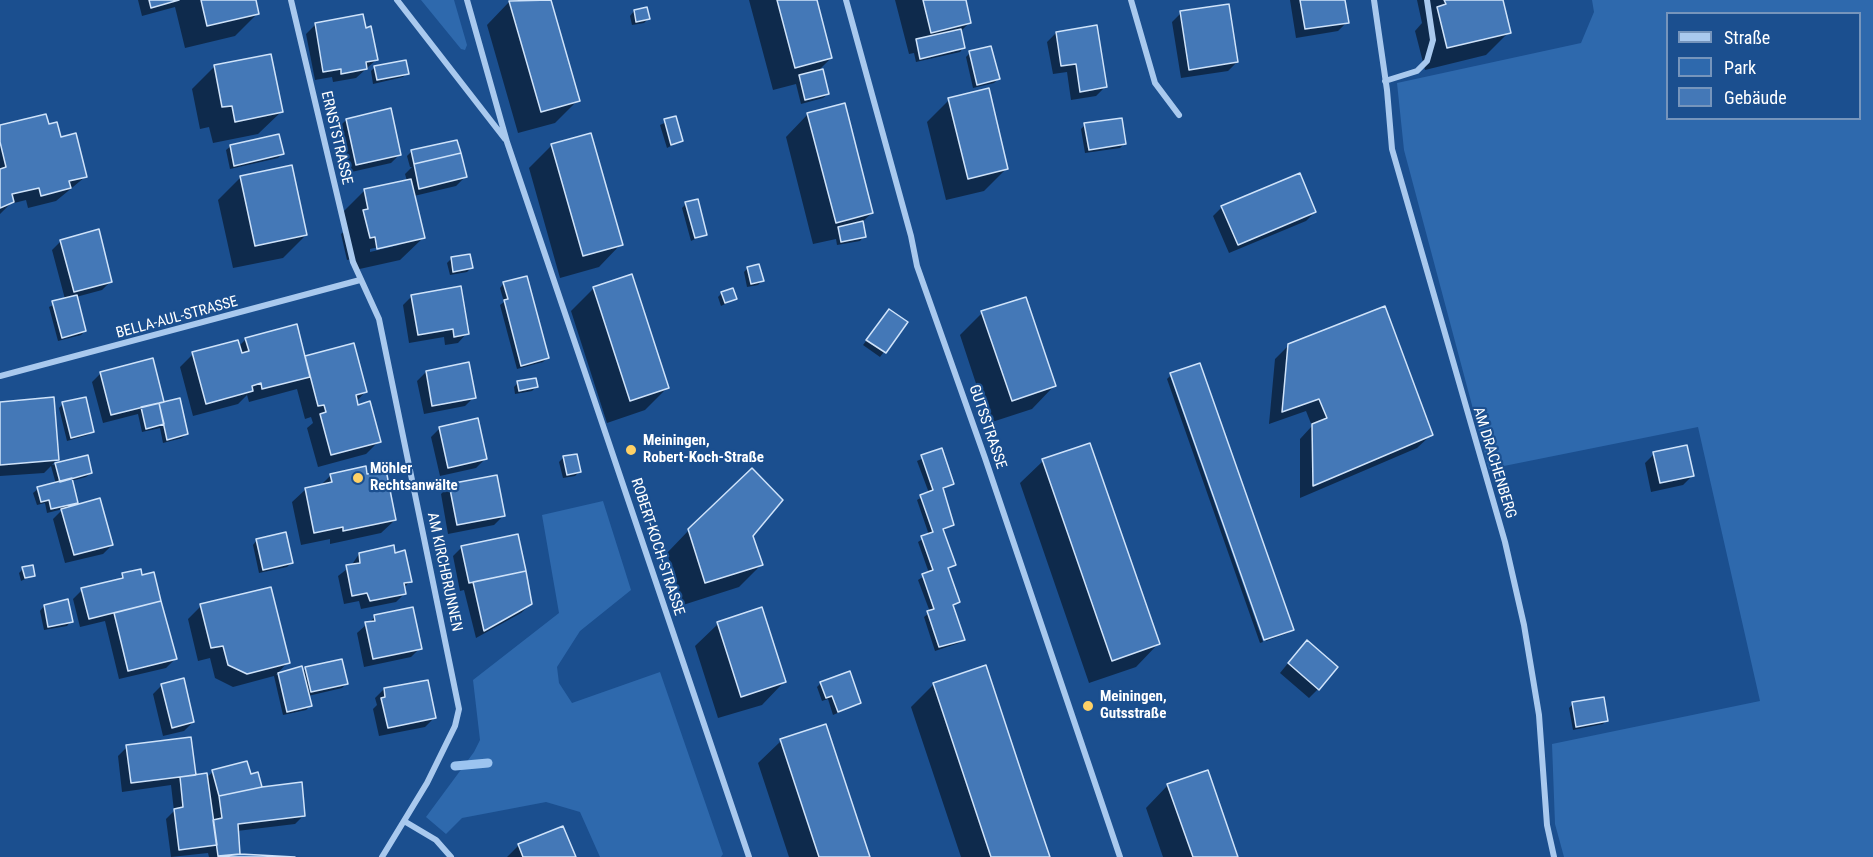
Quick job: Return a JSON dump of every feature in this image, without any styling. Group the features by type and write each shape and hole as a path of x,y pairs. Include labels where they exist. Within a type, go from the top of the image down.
{"street":[{"name":"ERNSTSTRASSE","path":"291,0 360,280"},
{"name":"ROBERT-KOCH-STRASSE","path":"397,0 507,142"},
{"name":"ROBERT-KOCH-STRASSE","path":"467,0 507,142 749,857"},
{"name":"GUTSSTRASSE","path":"846,0 911,236 916,266 985,458 1120,857"},
{"path":"1131,0 1155,83 1179,115"},
{"name":"AM DRACHENBERG","path":"1374,0 1392,149 1505,542 1524,625 1539,715 1547,825 1554,857"},
{"path":"1385,81 1417,71 1427,61 1433,40 1427,0"},
{"name":"BELLA-AUL-STRASSE","path":"0,376 50,365 360,280"},
{"name":"AM KIRCHBRUNNEN","path":"360,280 379,319 459,709 455,726 427,783 382,857"},
{"path":"404,821 436,840 451,857"}],"green space":[{"path":"421,0 454,0 467,45 465,50 461,49"},
{"path":"1592,0 1873,0 1873,857 1564,857 1555,824 1552,744 1760,701 1698,427 1489,469 1404,150 1397,83 1581,43 1594,12"},
{"path":"603,501 631,590 580,631 557,667 559,683 572,703 660,672 723,854 721,857 600,857 580,812 546,802 462,818 446,834 426,817 474,752 480,740 473,680 559,613 542,515"}],"building":[{"path":"149,0 179,0 151,8"},
{"path":"201,0 256,0 259,14 207,26"},
{"path":"551,0 580,101 541,112 509,1"},
{"path":"777,0 817,0 832,58 795,68"},
{"path":"923,0 966,0 971,23 931,33"},
{"path":"1300,0 1345,0 1349,23 1305,29"},
{"path":"1444,0 1503,0 1511,33 1447,48 1437,7 1446,4"},
{"path":"1229,4 1238,62 1189,70 1180,11"},
{"path":"647,7 650,19 636,22 634,10"},
{"path":"363,14 366,28 371,26 378,60 366,62 367,69 341,74 341,69 323,72 315,23"},
{"path":"1097,25 1107,87 1080,92 1076,64 1061,66 1056,32"},
{"path":"961,29 965,48 920,59 916,39"},
{"path":"991,46 1000,79 977,85 969,51"},
{"path":"271,54 283,112 235,122 232,106 222,107 214,65"},
{"path":"406,60 409,74 377,80 374,66"},
{"path":"823,69 829,94 805,100 799,75"},
{"path":"989,88 1008,169 968,179 948,98"},
{"path":"845,103 873,213 836,223 807,113"},
{"path":"391,108 401,155 356,165 346,119"},
{"path":"46,114 49,124 57,122 61,137 76,133 87,177 69,181 71,188 41,196 39,188 12,194 14,202 0,208 0,169 6,167 0,142 0,125"},
{"path":"676,116 683,141 671,145 664,119"},
{"path":"1122,118 1126,144 1089,150 1084,123"},
{"path":"591,133 623,245 583,256 551,144"},
{"path":"279,134 284,154 234,166 230,145"},
{"path":"457,140 461,153 414,164 411,150"},
{"path":"461,153 467,177 419,189 414,164"},
{"path":"292,165 307,235 255,246 240,176"},
{"path":"1300,173 1316,212 1238,245 1221,206"},
{"path":"411,179 425,238 377,249 375,237 370,238 363,210 368,209 364,189"},
{"path":"698,199 707,235 695,238 685,202"},
{"path":"863,221 866,237 841,242 838,227"},
{"path":"99,229 112,282 74,292 60,240"},
{"path":"470,254 473,268 453,272 451,257"},
{"path":"759,264 764,281 751,284 747,267"},
{"path":"632,274 669,388 630,401 593,287"},
{"path":"527,276 549,358 521,366 504,300 508,299 503,282"},
{"path":"461,286 469,334 454,337 453,329 418,335 411,295"},
{"path":"733,288 737,299 725,303 721,292"},
{"path":"77,295 86,331 62,338 52,301"},
{"path":"1026,297 1056,386 1012,401 981,311"},
{"path":"1385,306 1433,435 1313,486 1312,424 1327,418 1319,399 1282,412 1288,344"},
{"path":"889,309 908,322 886,353 866,340"},
{"path":"297,324 310,377 262,389 261,383 252,386 253,391 206,404 192,352 238,340 242,353 249,351 245,338"},
{"path":"354,343 367,392 356,395 358,405 370,401 381,442 331,455 320,414 326,412 324,405 318,406 305,356"},
{"path":"153,358 164,402 111,415 100,372"},
{"path":"469,362 476,398 432,406 426,371"},
{"path":"1200,363 1294,630 1264,640 1170,373"},
{"path":"536,378 538,387 519,391 517,381"},
{"path":"54,397 59,460 0,465 0,402"},
{"path":"86,397 94,432 71,438 62,402"},
{"path":"180,398 188,434 167,440 159,403"},
{"path":"159,403 164,424 146,429 141,407"},
{"path":"478,418 487,459 448,468 439,427"},
{"path":"1090,443 1160,644 1112,661 1042,459"},
{"path":"1687,445 1694,476 1660,483 1653,452"},
{"path":"942,448 954,484 943,488 954,525 943,529 956,565 948,568 960,602 953,605 965,640 939,647 927,611 934,609 922,574 933,570 921,536 933,532 920,495 933,490 921,455"},
{"path":"577,454 581,472 567,475 563,456"},
{"path":"88,455 92,473 60,482 55,463"},
{"path":"366,466 367,474 386,470 396,520 343,531 343,527 314,533 305,488 332,482 330,474"},
{"path":"752,468 783,500 753,536 763,565 705,583 688,529"},
{"path":"497,475 505,516 457,525 449,484"},
{"path":"72,478 78,503 51,509 49,500 41,502 37,487"},
{"path":"100,498 113,545 74,555 61,509"},
{"path":"286,532 293,563 263,570 256,539"},
{"path":"518,534 526,571 469,583 461,546"},
{"path":"394,545 395,553 405,550 412,582 404,583 406,594 370,601 367,593 352,596 346,565 360,563 359,553"},
{"path":"33,565 35,576 25,578 22,567"},
{"path":"141,569 142,575 154,572 161,601 89,619 81,588 123,578 122,573"},
{"path":"526,571 532,604 484,631 473,582"},
{"path":"271,587 290,663 247,674 228,665 223,646 211,648 200,604"},
{"path":"68,599 73,622 48,627 44,605"},
{"path":"161,601 177,659 128,671 114,613"},
{"path":"413,607 422,649 373,659 365,622 375,621 374,615"},
{"path":"762,607 786,682 741,697 717,622"},
{"path":"1307,640 1338,667 1319,690 1288,663"},
{"path":"342,659 348,684 311,692 305,667"},
{"path":"986,665 1050,857 991,857 933,683"},
{"path":"302,666 312,706 287,712 278,673"},
{"path":"850,671 861,703 838,712 832,696 826,698 820,682"},
{"path":"184,678 194,722 172,728 161,684"},
{"path":"428,680 436,718 388,728 381,698 385,697 384,688"},
{"path":"1604,697 1608,721 1576,727 1572,702"},
{"path":"826,724 870,857 819,857 780,739"},
{"path":"191,737 196,775 131,783 126,745"},
{"path":"247,761 251,774 258,772 262,787 219,796 212,770"},
{"path":"1208,770 1238,857 1193,857 1167,784"},
{"path":"207,773 217,845 179,850 174,809 183,807 180,777"},
{"path":"302,782 305,816 238,824 240,854 218,856 213,820 222,818 219,796"},
{"path":"563,826 576,857 523,857 518,844"},
{"path":"240,854 295,857 218,857"}],"waterway":[{"path":"455,766 488,763"}],"place":[{"name":"Meiningen, Robert-Koch-Straße","path":"631,450"},
{"name":"Möhler Rechtsanwälte","path":"358,478"},
{"name":"Meiningen, Gutsstraße","path":"1088,706"}]}
